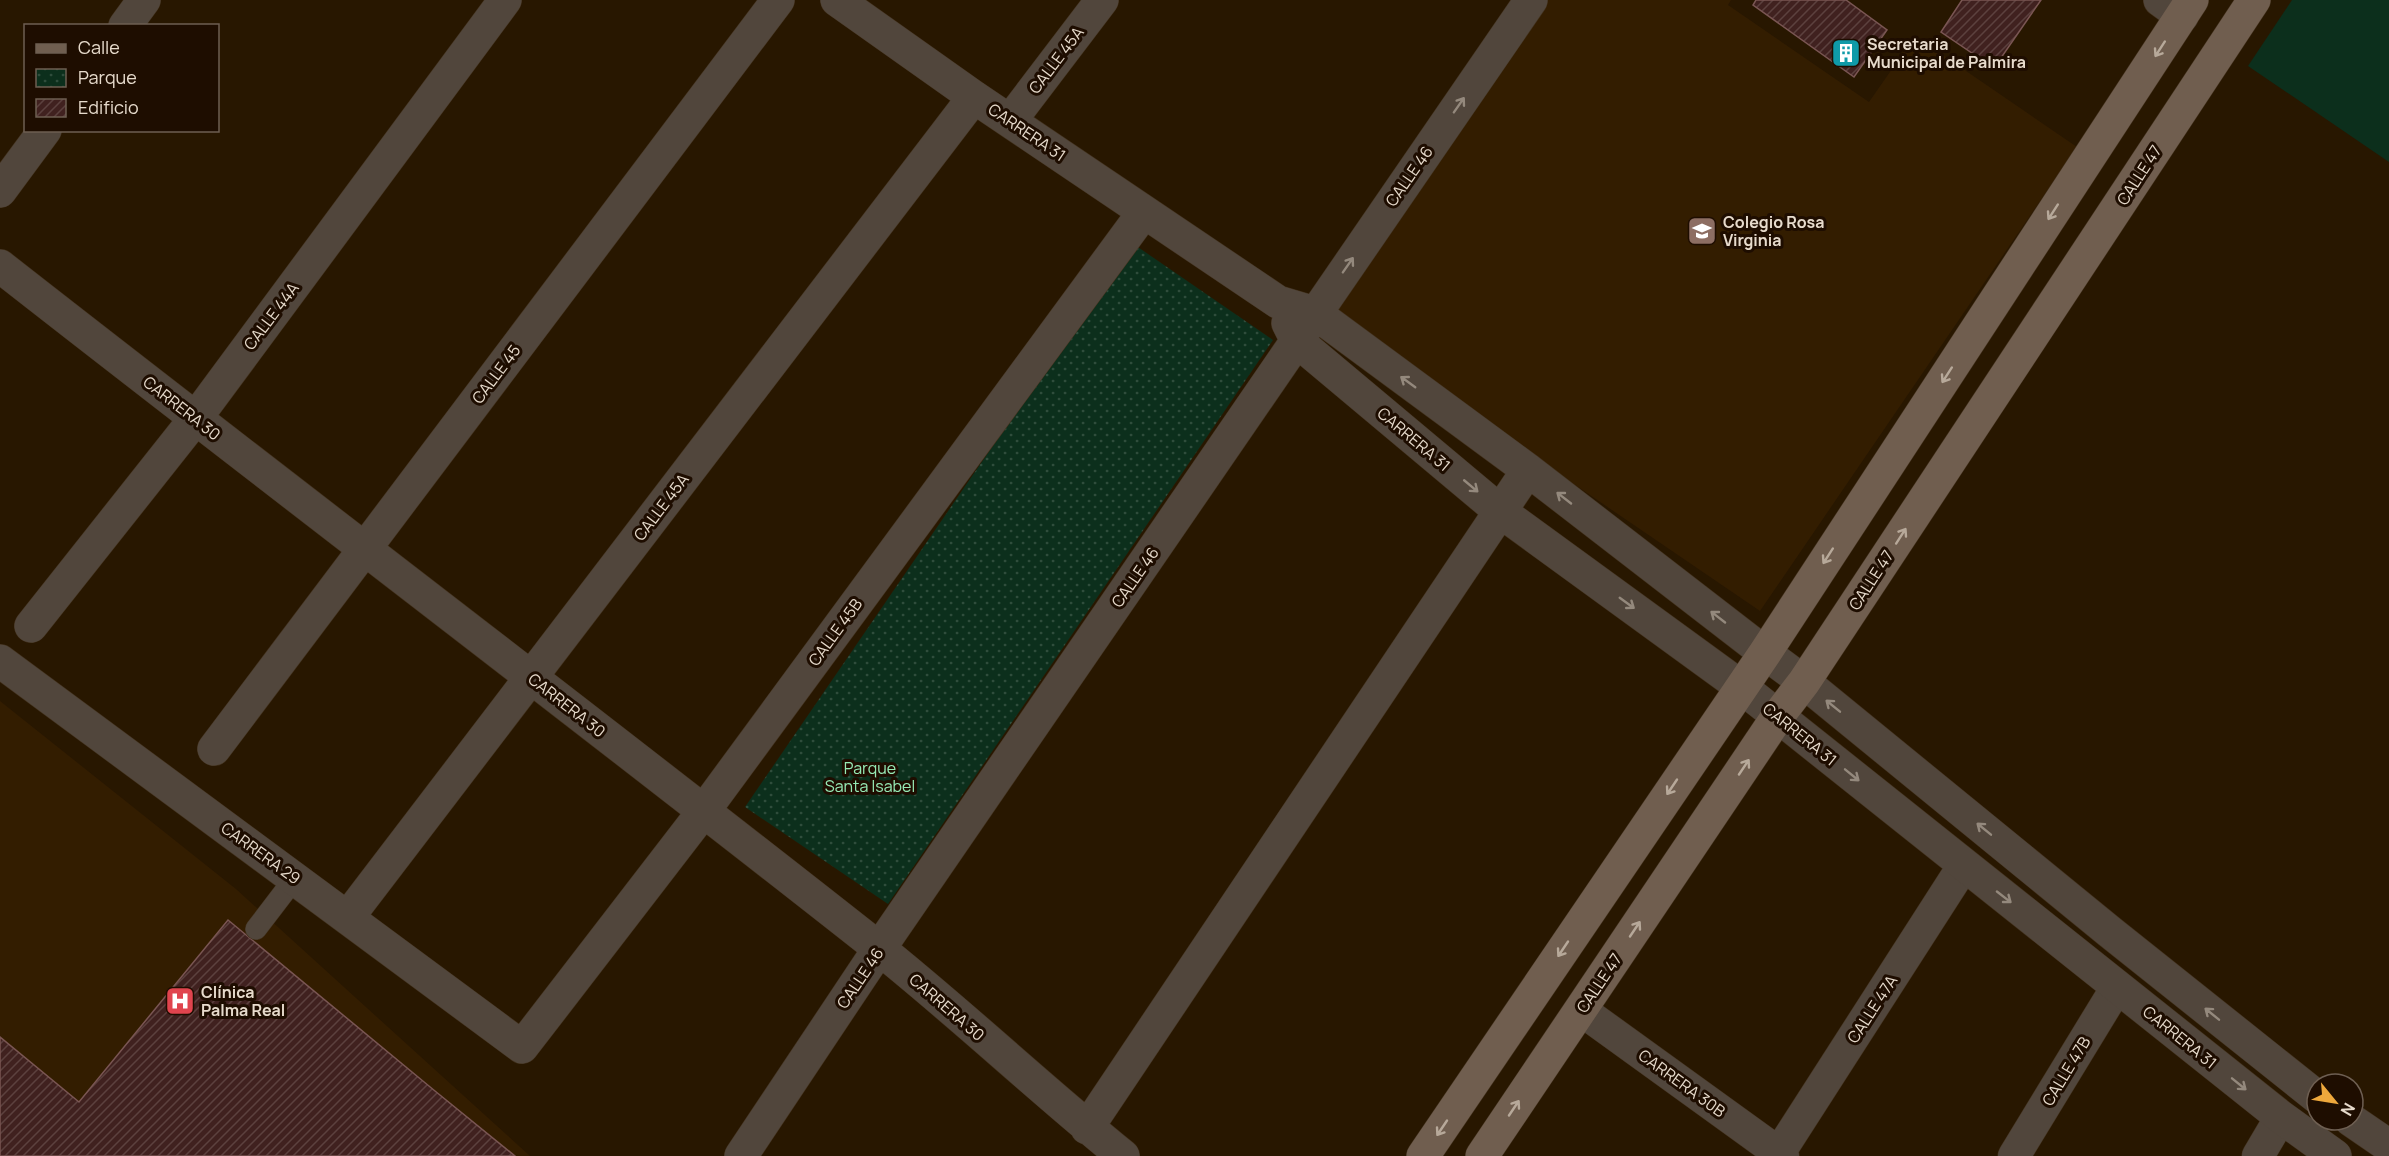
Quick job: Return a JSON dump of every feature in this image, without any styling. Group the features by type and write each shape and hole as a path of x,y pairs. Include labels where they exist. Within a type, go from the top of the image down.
{"main road":[{"name":"CALLE 47","path":"1482,1156 1778,716 1804,682 2254,0"},
{"path":"1423,1156 1740,686 1765,653 2178,5"}],"street":[{"path":"126,24 144,0"},
{"name":"CALLE 44A","path":"31,627 195,419 505,0"},
{"name":"CALLE 45","path":"214,749 778,0"},
{"name":"CARRERA 31","path":"837,0 974,97 1278,302 1315,313 1528,470 1804,682 2110,932 2305,1086"},
{"name":"CALLE 45A","path":"1010,121 1102,0"},
{"name":"CALLE 46","path":"741,1156 879,949 1531,0"},
{"name":"CALLE 45A","path":"348,917 974,97"},
{"path":"0,191 44,132"},
{"name":"CALLE 45B","path":"522,1047 703,812 1144,212"},
{"name":"CARRERA 30","path":"0,266 879,949 1123,1156"},
{"name":"CARRERA 31","path":"1278,302 1297,341 1501,512 1740,686 2281,1117 2335,1156"},
{"path":"1088,1128 1528,470"},
{"name":"CARRERA 29","path":"0,661 522,1047"},
{"name":"CALLE 47A","path":"1781,1154 1964,865"},
{"path":"2088,963 2094,941 2110,932"},
{"name":"CALLE 47B","path":"2014,1156 2117,987"},
{"name":"CARRERA 30B","path":"1581,1010 1781,1154"},
{"path":"2258,1156 2281,1117"},
{"path":"2365,1130 2389,1146"}],"lane":[{"path":"256,929 295,878"}],"shaded area":[{"name":"Colegio Rosa Virginia","path":"1541,0 1731,0 1728,5 1869,102 1915,36 2077,147 1760,611 1326,315"},
{"name":"Clínica Palma Real","path":"0,701 236,889 530,1156 0,1156"}],"green space":[{"path":"2292,0 2389,0 2389,162 2248,66"},
{"name":"Parque Santa Isabel","path":"1132,243 1273,340 888,904 745,807"}],"building":[{"name":"Secretaria Municipal de Palmira","path":"1756,0 1846,0 1887,30 1854,77 1753,5"},
{"path":"1962,0 2041,0 1994,68 1941,32"},
{"path":"228,920 515,1156 0,1156 0,1037 79,1102"}],"place":[{"name":"Secretaria Municipal de Palmira","path":"1846,53"},
{"name":"Colegio Rosa Virginia","path":"1702,231"},
{"name":"Clínica Palma Real","path":"180,1001"}]}
